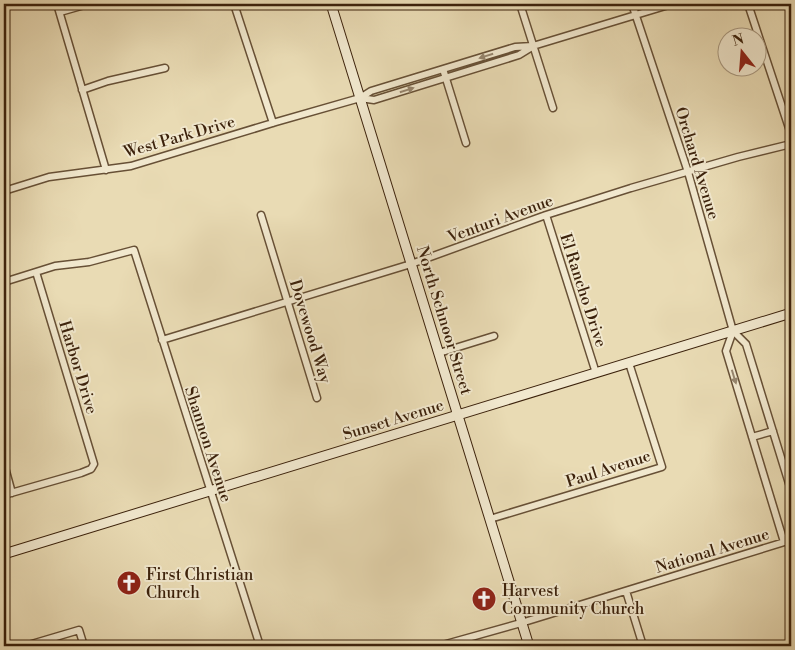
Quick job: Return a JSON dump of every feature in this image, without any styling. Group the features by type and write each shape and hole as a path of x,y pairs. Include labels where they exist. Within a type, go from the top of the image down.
{"main road":[{"name":"North Schnoor Street","path":"331,4 529,646"},
{"name":"Sunset Avenue","path":"4,554 791,313"}],"street":[{"path":"57,4 106,170"},
{"path":"60,12 88,4"},
{"path":"234,4 273,123"},
{"path":"520,4 553,108"},
{"name":"Orchard Avenue","path":"632,4 688,172 733,331"},
{"name":"West Park Drive","path":"360,98 374,100 519,55 533,46 672,4"},
{"path":"748,4 791,134"},
{"name":"West Park Drive","path":"4,191 49,177 130,166 360,98 371,91 515,46 533,46"},
{"path":"82,90 108,81 165,68"},
{"path":"443,69 466,143"},
{"name":"Venturi Avenue","path":"162,340 411,264 546,215 738,157 791,144"},
{"name":"Dovewood Way","path":"261,215 318,398"},
{"name":"El Rancho Drive","path":"546,215 596,373"},
{"name":"Shannon Avenue","path":"36,272 55,266 89,262 134,250 260,646"},
{"path":"4,282 36,272"},
{"name":"Harbor Drive","path":"12,493 91,469 94,464 36,272"},
{"path":"784,542 726,350 733,331 746,344 791,490"},
{"path":"439,353 494,336"},
{"name":"Paul Avenue","path":"490,519 662,467 629,363"},
{"path":"752,437 773,431"},
{"path":"4,464 12,493 4,495"},
{"name":"National Avenue","path":"439,646 522,623 791,540"},
{"path":"626,591 643,646"},
{"path":"25,646 79,630 84,646"}],"place":[{"name":"First Christian Church","path":"129,583"},
{"name":"Harvest Community Church","path":"484,599"}]}
